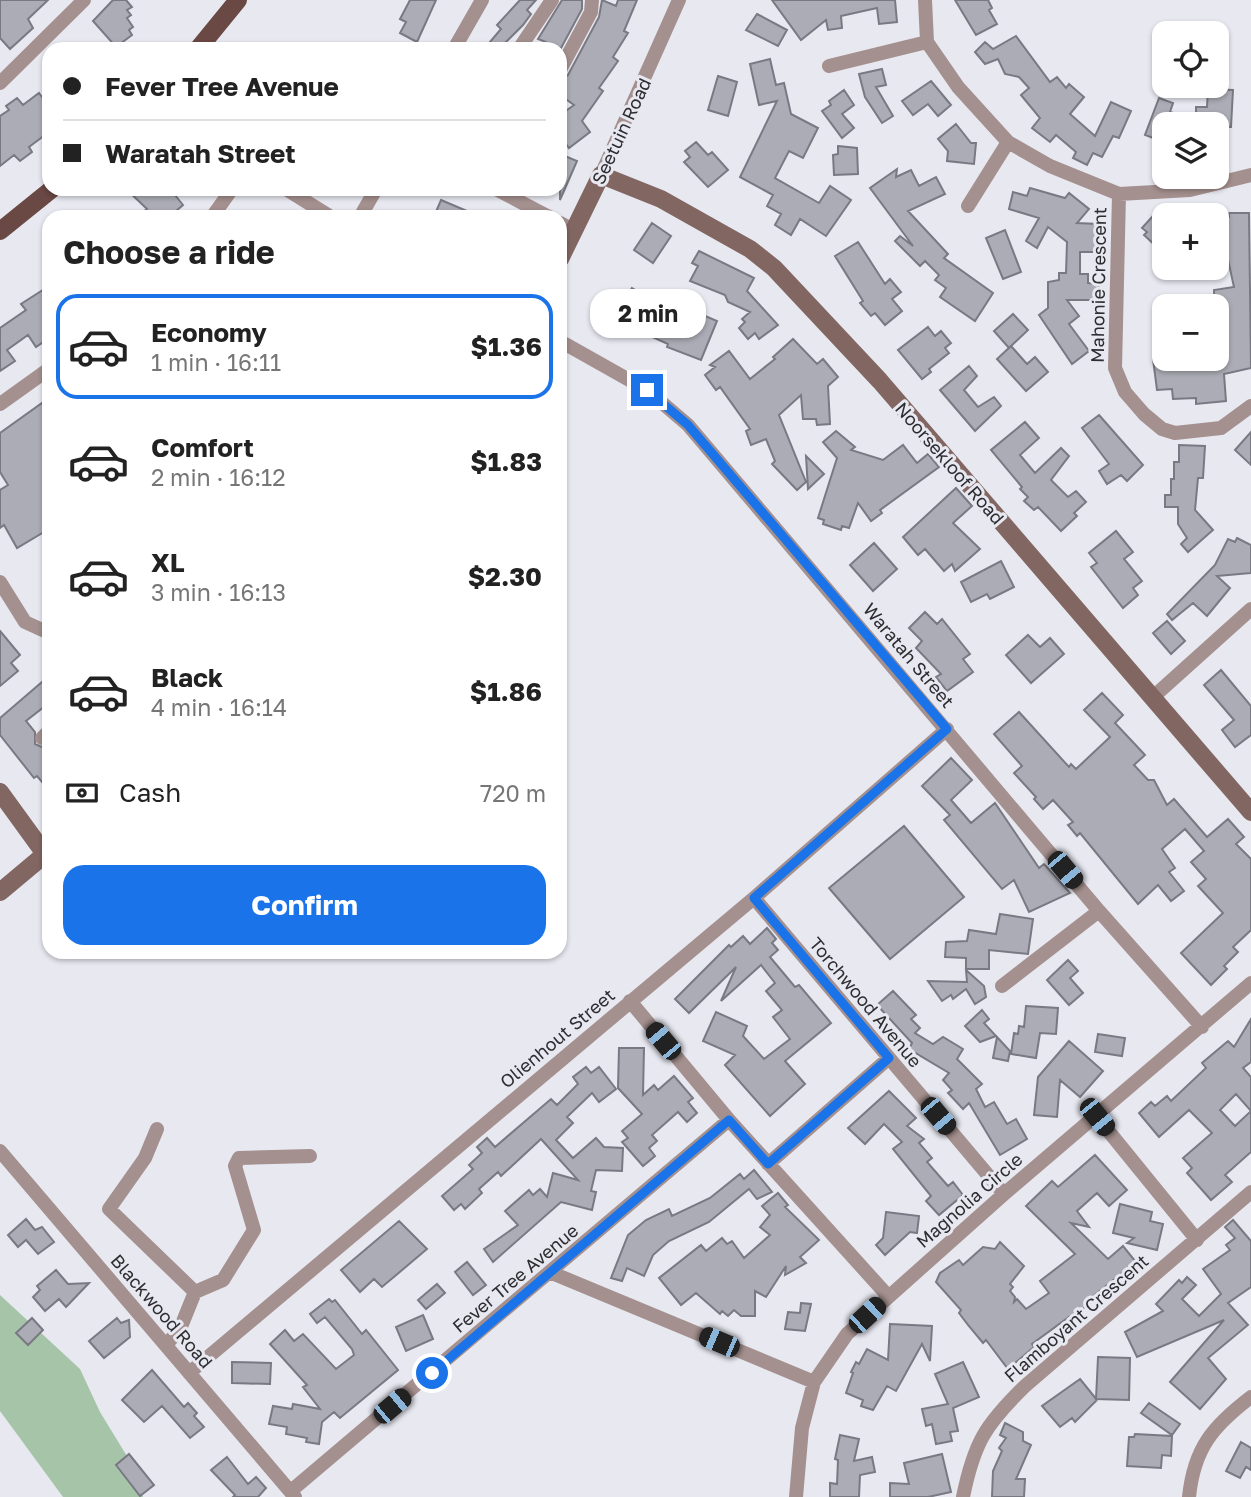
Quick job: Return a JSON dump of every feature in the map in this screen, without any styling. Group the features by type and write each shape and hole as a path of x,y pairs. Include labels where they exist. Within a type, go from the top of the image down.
{"main road":[{"path":"204,42 238,0"},
{"path":"0,231 43,196"}],"street":[{"path":"0,83 84,0"},
{"path":"458,42 482,0"},
{"path":"524,42 552,0"},
{"path":"567,58 587,20 592,0"},
{"name":"Seetuin Road","path":"568,227 601,175 679,0"},
{"path":"925,0 927,42 958,87 1008,142 1050,166 1119,194 1190,190 1250,180"},
{"path":"829,66 927,42"},
{"path":"968,205 1008,142"},
{"name":"Noorsekloof Road","path":"601,175 661,199 750,249 774,268 880,381 1251,812"},
{"name":"Mahonie Crescent","path":"1119,194 1115,368 1125,393 1152,422 1175,433 1221,428 1251,406"},
{"path":"297,196 320,210"},
{"path":"509,196 536,210"},
{"name":"Waratah Street","path":"567,345 647,390 688,425 1099,911 1202,1027"},
{"path":"0,404 42,374"},
{"path":"0,582 25,622 42,630"},
{"path":"1152,698 1251,609"},
{"name":"Olienhout Street","path":"189,1373 754,898 947,729"},
{"path":"0,792 42,847"},
{"path":"0,892 42,857"},
{"name":"Torchwood Avenue","path":"754,898 1004,1194"},
{"path":"1002,986 1099,911"},
{"name":"Magnolia Circle","path":"796,1497 802,1428 814,1382 847,1334 1004,1194 1251,983"},
{"path":"630,1001 729,1120 888,1296"},
{"path":"768,1164 889,1058"},
{"path":"1097,1117 1197,1240"},
{"name":"Fever Tree Avenue","path":"293,1493 729,1120"},
{"path":"157,1129 145,1158 109,1209 195,1292"},
{"name":"Blackwood Road","path":"0,1151 293,1493"},
{"path":"166,1345 180,1328 195,1292 223,1280 254,1230 235,1166 239,1158 310,1156"},
{"name":"Flamboyant Crescent","path":"963,1497 978,1441 993,1417 1024,1386 1251,1192"},
{"path":"552,1273 814,1382"},
{"path":"1189,1497 1191,1477 1209,1435 1251,1397"}],"green space":[{"path":"0,1295 80,1369 100,1412 133,1466 143,1497 63,1497 0,1411"}],"building":[{"path":"0,0 48,0 28,19 33,28 10,49 0,38"},
{"path":"113,0 126,0 132,7 127,10 131,15 127,18 133,27 129,30 132,35 123,42 112,42 93,21"},
{"path":"410,0 436,0 417,42 400,33 406,22 400,19"},
{"path":"520,0 536,0 527,10 531,14 506,42 490,42 501,29 497,25"},
{"path":"562,0 582,0 582,9 564,42 538,39"},
{"path":"602,0 616,6 618,0 637,0 624,31 628,33 613,57 618,61 599,88 603,91 582,121 590,132 569,148 567,110 574,105 567,100 567,76 599,17"},
{"path":"772,0 895,0 897,22 879,24 877,8 841,16 842,28 828,30 826,20 801,40"},
{"path":"955,0 988,0 992,8 989,10 997,24 976,35"},
{"path":"757,14 787,30 778,46 746,30"},
{"path":"1016,36 1050,82 1057,77 1066,88 1069,84 1084,97 1070,114 1095,136 1111,102 1131,111 1119,138 1113,136 1102,157 1093,153 1087,165 1073,158 1076,152 1056,135 1050,142 1032,128 1040,118 1021,95 1029,88 1019,77 1005,74 998,59 985,64 975,52 985,42 993,49"},
{"path":"770,59 776,85 784,83 791,114 818,128 803,158 789,151 775,178 819,203 830,186 851,200 826,236 800,219 791,235 775,225 781,214 767,206 773,195 740,177 777,101 759,105 750,64"},
{"path":"882,69 886,85 876,87 893,116 882,123 865,97 859,74"},
{"path":"718,76 737,82 728,116 708,110"},
{"path":"931,81 951,105 938,116 928,104 913,115 902,101"},
{"path":"844,90 854,105 842,114 854,128 842,138 822,111 831,105 829,101"},
{"path":"1229,90 1233,90 1231,127 1229,112 1196,112 1196,107 1207,107 1208,98 1229,98"},
{"path":"39,93 42,97 42,137 29,147 32,152 20,161 14,155 0,166 0,116 9,110 6,106 17,98 23,105"},
{"path":"1159,98 1173,103 1170,112 1154,112"},
{"path":"1152,116 1152,138 1145,135"},
{"path":"956,124 971,143 976,143 974,164 947,161 948,151 938,139"},
{"path":"696,142 708,155 712,152 728,170 708,187 684,162 690,157 685,151"},
{"path":"838,146 857,148 858,174 834,175 833,155 838,154"},
{"path":"567,157 577,161 567,184"},
{"path":"897,169 896,177 911,170 919,186 936,177 945,194 908,211 948,254 944,258 993,293 975,321 940,297 946,288 935,280 939,275 925,261 920,266 895,241 900,236 913,246 870,188"},
{"path":"1030,188 1065,198 1069,193 1089,209 1077,223 1099,224 1098,252 1080,252 1080,274 1088,274 1088,283 1099,284 1098,300 1067,300 1079,316 1069,324 1089,351 1072,364 1039,315 1048,308 1048,282 1059,280 1059,273 1066,273 1067,242 1048,227 1037,248 1026,241 1039,218 1009,209 1013,192 1027,196"},
{"path":"133,196 176,196 183,205 177,210 147,209"},
{"path":"441,200 465,210 437,210"},
{"path":"1229,213 1249,213 1251,368 1224,374 1226,401 1196,404 1196,398 1173,399 1172,389 1157,390 1155,371 1229,371 1229,294 1214,294 1214,290 1234,287 1229,264"},
{"path":"1152,217 1152,242 1144,235 1147,232 1142,228"},
{"path":"652,223 671,236 653,263 634,250"},
{"path":"1005,230 1021,272 1003,279 986,238"},
{"path":"858,242 885,284 890,279 901,292 892,299 902,311 885,325 875,313 871,316 860,303 863,301 835,256"},
{"path":"699,251 754,278 747,291 778,325 759,339 755,333 748,339 739,328 745,322 742,319 750,312 728,302 725,295 690,281 698,266 692,263"},
{"path":"632,288 650,299 652,293 717,321 701,360 667,347 668,344 626,325 624,328 602,314 609,302 620,308"},
{"path":"42,290 42,343 36,347 28,335 7,350 15,361 0,371 0,328 26,310 21,304"},
{"path":"1013,314 1028,330 1009,348 994,331"},
{"path":"928,327 935,336 941,331 951,343 945,348 949,353 929,369 931,372 922,379 898,350"},
{"path":"793,339 817,364 823,359 838,377 828,386 830,424 817,425 816,419 803,419 801,395 779,415 806,482 797,490 772,464 775,461 766,439 751,445 746,431 750,429 720,387 716,390 705,375 715,367 710,365 729,351 750,379 775,359 773,357"},
{"path":"1011,346 1027,364 1035,357 1048,372 1026,391 997,359"},
{"path":"969,366 977,376 964,390 978,407 994,397 1001,406 975,431 940,390"},
{"path":"42,403 42,533 17,548 4,525 0,528 0,490 8,485 0,472 0,433"},
{"path":"1099,415 1143,465 1127,481 1121,475 1107,484 1099,471 1109,464 1082,428"},
{"path":"1025,422 1039,438 1020,455 1035,473 1061,448 1069,456 1051,480 1068,497 1076,491 1086,502 1074,513 1077,516 1061,531 1038,507 1034,510 1024,501 1028,497 1020,489 1022,487 991,450"},
{"path":"836,431 855,447 851,450 883,460 903,445 917,463 928,454 939,467 880,510 882,513 871,521 858,503 849,528 842,526 841,530 823,524 824,520 818,518 837,458 823,442"},
{"path":"1251,432 1251,465 1235,450"},
{"path":"1179,445 1205,446 1203,478 1198,478 1195,510 1213,530 1188,552 1181,544 1187,538 1178,524 1178,507 1165,507 1165,495 1171,495 1174,462 1179,462"},
{"path":"806,456 824,474 808,489"},
{"path":"956,488 972,506 953,523 980,549 955,571 952,564 944,571 925,549 918,555 903,537"},
{"path":"1116,531 1133,552 1124,559 1142,581 1133,588 1138,595 1123,608 1091,567 1097,563 1089,553"},
{"path":"1237,538 1251,545 1251,573 1217,576 1230,588 1207,616 1193,603 1172,620 1167,614 1215,565 1228,539 1235,542"},
{"path":"874,543 897,569 873,591 850,565"},
{"path":"1001,561 1014,587 990,599 987,594 971,602 961,582"},
{"path":"925,612 937,624 942,619 970,654 963,659 973,672 947,691 936,677 941,674 916,648 922,641 909,628"},
{"path":"1167,621 1185,641 1171,654 1153,633"},
{"path":"0,631 20,655 11,663 18,671 0,686"},
{"path":"1028,635 1040,647 1050,638 1064,654 1031,683 1006,655"},
{"path":"1221,670 1251,706 1251,735 1235,747 1222,730 1234,720 1204,685"},
{"path":"42,682 42,708 26,721 35,732 35,744 42,747 42,782 37,776 34,778 0,735 0,718"},
{"path":"1102,693 1123,715 1115,723 1145,755 1134,765 1148,780 1154,780 1167,805 1174,799 1207,837 1228,819 1244,837 1236,844 1251,859 1251,930 1233,947 1238,952 1224,966 1227,969 1211,985 1181,953 1223,913 1198,886 1206,879 1191,862 1204,851 1185,829 1162,849 1175,868 1169,872 1184,891 1171,901 1158,885 1138,904 1080,833 1077,836 1068,825 1073,822 1053,800 1043,809 1034,799 1036,797 1014,773 1022,766 994,734 1019,712 1069,767 1071,764 1076,769 1110,737 1084,710"},
{"path":"951,758 972,780 951,800 971,823 995,803 1039,868 1044,864 1070,893 1029,912 1014,880 1002,889 944,820 950,815 922,786"},
{"path":"904,826 964,897 890,959 829,888"},
{"path":"1000,914 1033,919 1028,954 989,950 989,969 966,969 966,958 945,957 946,942 967,941 969,930 996,934"},
{"path":"767,928 776,939 772,943 778,950 770,957 795,987 799,985 831,1023 785,1061 805,1084 770,1116 725,1065 735,1055 703,1041 716,1012 747,1026 743,1036 764,1059 790,1039 773,1017 782,1010 766,991 775,983 761,965 721,1001 736,967 689,1013 675,999 729,945 731,947 743,936 750,944"},
{"path":"1068,960 1078,971 1070,978 1083,993 1069,1005 1047,980"},
{"path":"966,970 984,986 986,997 975,1004 966,989 953,999 951,995 942,1001 928,981 967,982"},
{"path":"893,991 916,1015 911,1019 920,1028 915,1033 933,1044 943,1037 963,1049 957,1059 982,1084 976,1089 985,1107 994,1102 1007,1124 1016,1119 1027,1139 1000,1155 969,1103 963,1109 948,1093 952,1090 943,1080 949,1073 909,1049 912,1043 877,1005"},
{"path":"1026,1006 1058,1008 1056,1034 1040,1033 1036,1058 1011,1054 1014,1033 1018,1034 1019,1026 1024,1027"},
{"path":"982,1010 989,1019 984,1023 996,1036 980,1042 965,1026"},
{"path":"1251,1019 1251,1062 1243,1068 1251,1077 1251,1111 1251,1152 1225,1175 1232,1182 1211,1200 1187,1173 1192,1168 1183,1158 1212,1133 1189,1110 1159,1137 1139,1113 1151,1102 1155,1106 1167,1096 1171,1101 1206,1068 1202,1063 1228,1041 1234,1047","holes":["1236,1094 1251,1111 1235,1126 1220,1110"]},
{"path":"1098,1034 1125,1038 1122,1056 1095,1052"},
{"path":"997,1037 1010,1051 1008,1061 993,1058"},
{"path":"1069,1041 1103,1071 1080,1097 1060,1080 1057,1117 1034,1115 1038,1077"},
{"path":"619,1048 644,1048 643,1095 654,1085 658,1090 674,1076 693,1098 688,1102 697,1113 687,1122 678,1112 652,1135 657,1141 649,1148 655,1156 643,1166 622,1142 628,1138 622,1131 642,1114 618,1088"},
{"path":"586,1067 591,1073 599,1067 616,1089 599,1102 592,1093 567,1117 573,1123 556,1140 573,1158 596,1138 604,1147 623,1148 622,1171 596,1170 591,1191 596,1192 592,1210 561,1202 493,1262 484,1249 518,1225 505,1211 529,1190 533,1195 540,1189 547,1197 553,1173 578,1180 541,1139 501,1176 498,1172 479,1189 482,1193 465,1209 461,1204 454,1210 442,1196 473,1169 469,1165 482,1153 477,1147 487,1138 495,1147 551,1099 557,1105 578,1084 573,1077"},
{"path":"889,1091 916,1118 907,1126 924,1139 919,1143 932,1158 927,1162 948,1186 953,1182 963,1195 939,1215 926,1201 931,1196 893,1149 902,1142 884,1124 865,1144 848,1128"},
{"path":"1095,1155 1127,1190 1109,1206 1097,1193 1077,1211 1089,1227 1071,1223 1108,1259 1123,1246 1136,1262 1092,1297 1094,1299 1071,1320 1069,1317 1032,1344 1034,1347 1008,1369 986,1340 983,1343 968,1325 959,1313 961,1310 936,1282 940,1273 959,1260 963,1265 983,1247 995,1249 1000,1242 1024,1266 1010,1284 1013,1287 1010,1291 1015,1297 1014,1302 1017,1299 1026,1309 1049,1293 1040,1281 1075,1254 1026,1206 1052,1181 1058,1187"},
{"path":"754,1170 772,1192 757,1199 749,1189 709,1222 669,1241 653,1255 644,1276 627,1268 622,1281 611,1278 628,1235 646,1220 669,1209 672,1216 710,1198 740,1174 744,1179"},
{"path":"778,1193 788,1205 785,1207 819,1240 800,1257 806,1263 785,1275 786,1266 766,1297 755,1291 755,1316 741,1316 734,1310 728,1316 722,1311 720,1314 696,1293 681,1305 659,1278 701,1245 706,1251 722,1238 727,1244 732,1241 744,1258 770,1235 760,1227 770,1215 762,1206"},
{"path":"1120,1204 1152,1212 1150,1221 1163,1224 1157,1250 1127,1243 1134,1238 1113,1233"},
{"path":"886,1212 919,1216 917,1233 910,1232 885,1255 876,1245 883,1238"},
{"path":"26,1219 35,1230 42,1227 54,1242 38,1254 26,1240 18,1247 8,1235"},
{"path":"1233,1220 1251,1241 1251,1287 1228,1303 1248,1325 1208,1358 1226,1379 1200,1409 1170,1382 1224,1320 1137,1357 1125,1332 1163,1311 1156,1304 1179,1280 1182,1283 1187,1277 1196,1285 1182,1299 1199,1316 1221,1294 1203,1269 1230,1250 1226,1245 1235,1238 1225,1227"},
{"path":"399,1221 427,1249 382,1287 374,1279 360,1292 341,1270"},
{"path":"467,1262 486,1285 473,1295 455,1272"},
{"path":"56,1270 68,1284 89,1283 66,1307 59,1299 45,1311 33,1297 40,1290 37,1286"},
{"path":"437,1284 445,1293 426,1309 418,1300"},
{"path":"329,1299 332,1302 335,1300 362,1334 366,1330 398,1370 340,1418 334,1412 322,1422 319,1444 306,1442 307,1438 286,1434 287,1427 269,1424 273,1406 292,1409 293,1404 320,1409 303,1387 307,1385 270,1344 285,1330 294,1341 303,1334 336,1369 354,1355 352,1349 325,1317 317,1323 310,1314"},
{"path":"801,1303 811,1304 805,1331 785,1329 788,1312 800,1313"},
{"path":"423,1315 433,1339 406,1351 396,1327"},
{"path":"32,1318 43,1330 28,1345 16,1333"},
{"path":"117,1318 121,1323 129,1320 130,1337 104,1358 89,1341"},
{"path":"890,1324 932,1326 930,1361 922,1344 896,1391 887,1386 873,1410 861,1406 863,1400 846,1393 853,1373 851,1372 867,1349 888,1360"},
{"path":"1098,1357 1130,1358 1129,1400 1096,1399"},
{"path":"232,1362 271,1363 270,1384 232,1383"},
{"path":"963,1362 979,1397 953,1408 958,1431 950,1432 952,1441 936,1444 932,1424 926,1426 922,1409 948,1404 935,1374"},
{"path":"152,1370 184,1407 188,1403 197,1413 194,1416 204,1427 190,1438 162,1406 144,1422 122,1400"},
{"path":"1080,1379 1097,1400 1075,1422 1072,1418 1060,1427 1042,1406"},
{"path":"1149,1403 1180,1424 1172,1435 1141,1413"},
{"path":"1005,1423 1023,1432 1023,1441 1031,1445 1016,1479 1025,1479 1024,1497 992,1497 993,1471 1002,1451 999,1448 1006,1438 1000,1435"},
{"path":"1135,1434 1172,1436 1171,1456 1162,1455 1161,1468 1127,1466 1129,1437 1134,1437"},
{"path":"840,1435 859,1439 854,1461 872,1457 875,1472 860,1475 859,1497 830,1497 830,1483 837,1484 838,1460 835,1459"},
{"path":"1241,1442 1251,1448 1251,1470 1246,1467 1240,1478 1226,1471"},
{"path":"129,1454 154,1485 140,1496 116,1465"},
{"path":"942,1454 951,1492 928,1497 890,1497 890,1483 909,1484 904,1463"},
{"path":"227,1457 248,1484 256,1477 266,1488 258,1497 233,1497 235,1495 211,1470"}],"route":[{"path":"432,1373 729,1120 768,1164 889,1058 754,898 947,729 688,425 647,390"}]}
